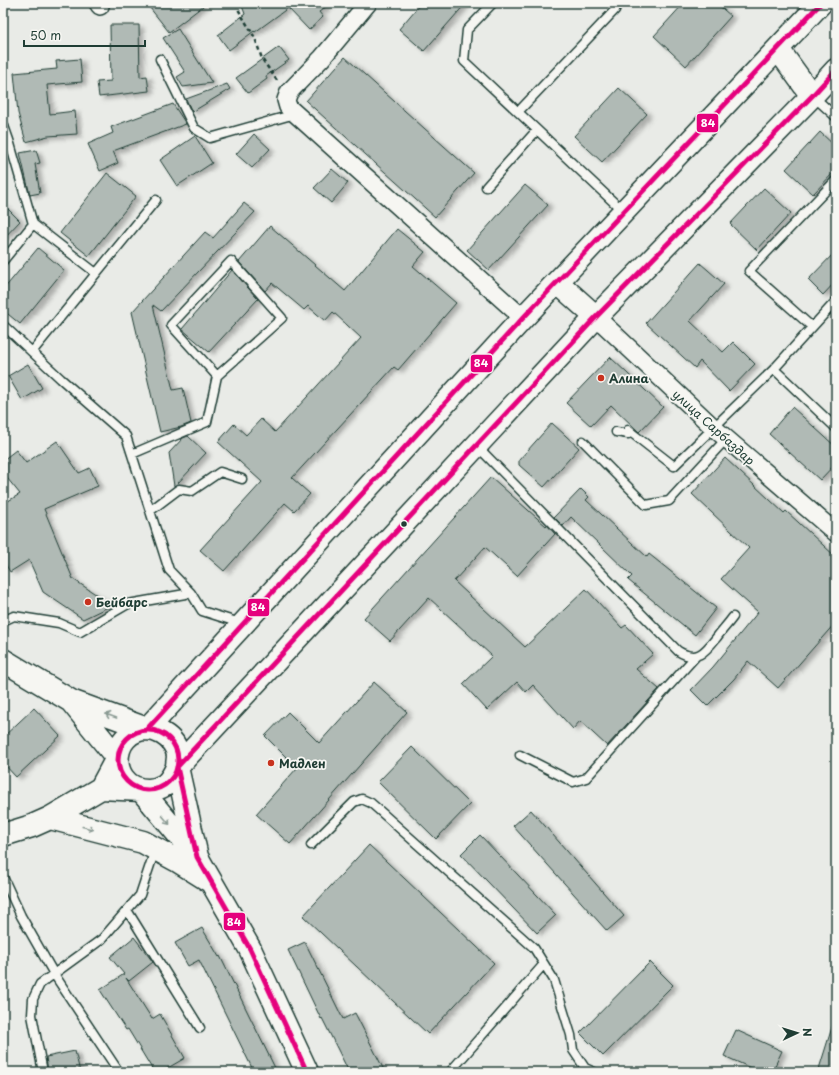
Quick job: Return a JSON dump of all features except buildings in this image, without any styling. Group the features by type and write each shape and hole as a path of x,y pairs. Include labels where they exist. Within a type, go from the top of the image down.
{"main road":[{"path":"101,788 116,758 120,745 129,735 137,730 147,729 523,318 821,3"},
{"path":"778,49 812,96"},
{"path":"3,835 41,822 101,788 154,790 164,785 172,777 177,767 596,317 836,70"},
{"path":"557,282 596,317"},
{"path":"3,660 71,701 147,729 154,730 165,735 174,744 178,756 177,767 197,857"},
{"path":"71,701 116,758 118,769 123,779 131,786 141,790 197,857 250,949 307,1072"},
{"path":"41,822 143,842 176,860 211,882"}],"street":[{"path":"368,3 322,58 289,92 286,100 288,107 523,318"},
{"name":"улица Сарбаздар","path":"596,317 720,433 836,534"}],"lane":[{"path":"493,3 467,30 464,61 624,211"},
{"path":"518,112 615,10 617,3"},
{"path":"160,59 194,128 210,138 295,114"},
{"path":"812,96 836,117"},
{"path":"3,123 33,224 96,273"},
{"path":"486,187 538,130"},
{"path":"812,328 749,271 836,180"},
{"path":"32,352 156,200"},
{"path":"3,261 33,224"},
{"path":"132,454 207,422 217,376 282,318 231,261 170,325 217,376"},
{"path":"583,440 646,506 669,501 720,433 774,369 836,301"},
{"path":"3,324 61,379 126,436 169,570 191,593 202,611 243,624"},
{"path":"774,369 836,428"},
{"path":"616,432 628,434 628,430 674,466 720,433"},
{"path":"477,445 678,651 685,656 696,656"},
{"path":"150,511 179,489 192,490 220,472 242,479"},
{"path":"3,621 14,616 59,623 80,632 128,604 191,593"},
{"path":"520,756 573,782 586,778 696,656 706,651 733,617"},
{"path":"311,845 354,802 362,799 371,803 534,948 554,980 573,1050 585,1068 594,1072"},
{"path":"44,1072 32,1015 33,999 40,984 102,939 140,895 155,849"},
{"path":"3,877 21,916 54,974 119,1072"},
{"path":"127,910 200,1028"},
{"path":"450,1072 544,964"}],"path":[{"path":"237,3 238,9 255,38 262,59 278,82 289,92"}],"transit line":[{"name":"84","path":"147,729 523,318 821,3"},
{"name":"84","path":"177,767 596,317 836,70"},
{"name":"84","path":"142,730 154,730 165,735 173,743 178,754 178,760 176,772 165,785 154,790 142,790 131,785 123,777 118,766 118,754 123,743 131,735 142,730"},
{"name":"84","path":"177,767 197,857 250,949 307,1072"}],"place":[{"name":"Алина","path":"601,378"},
{"name":"Бейбарс","path":"88,602"},
{"name":"Мадлен","path":"271,763"}]}
